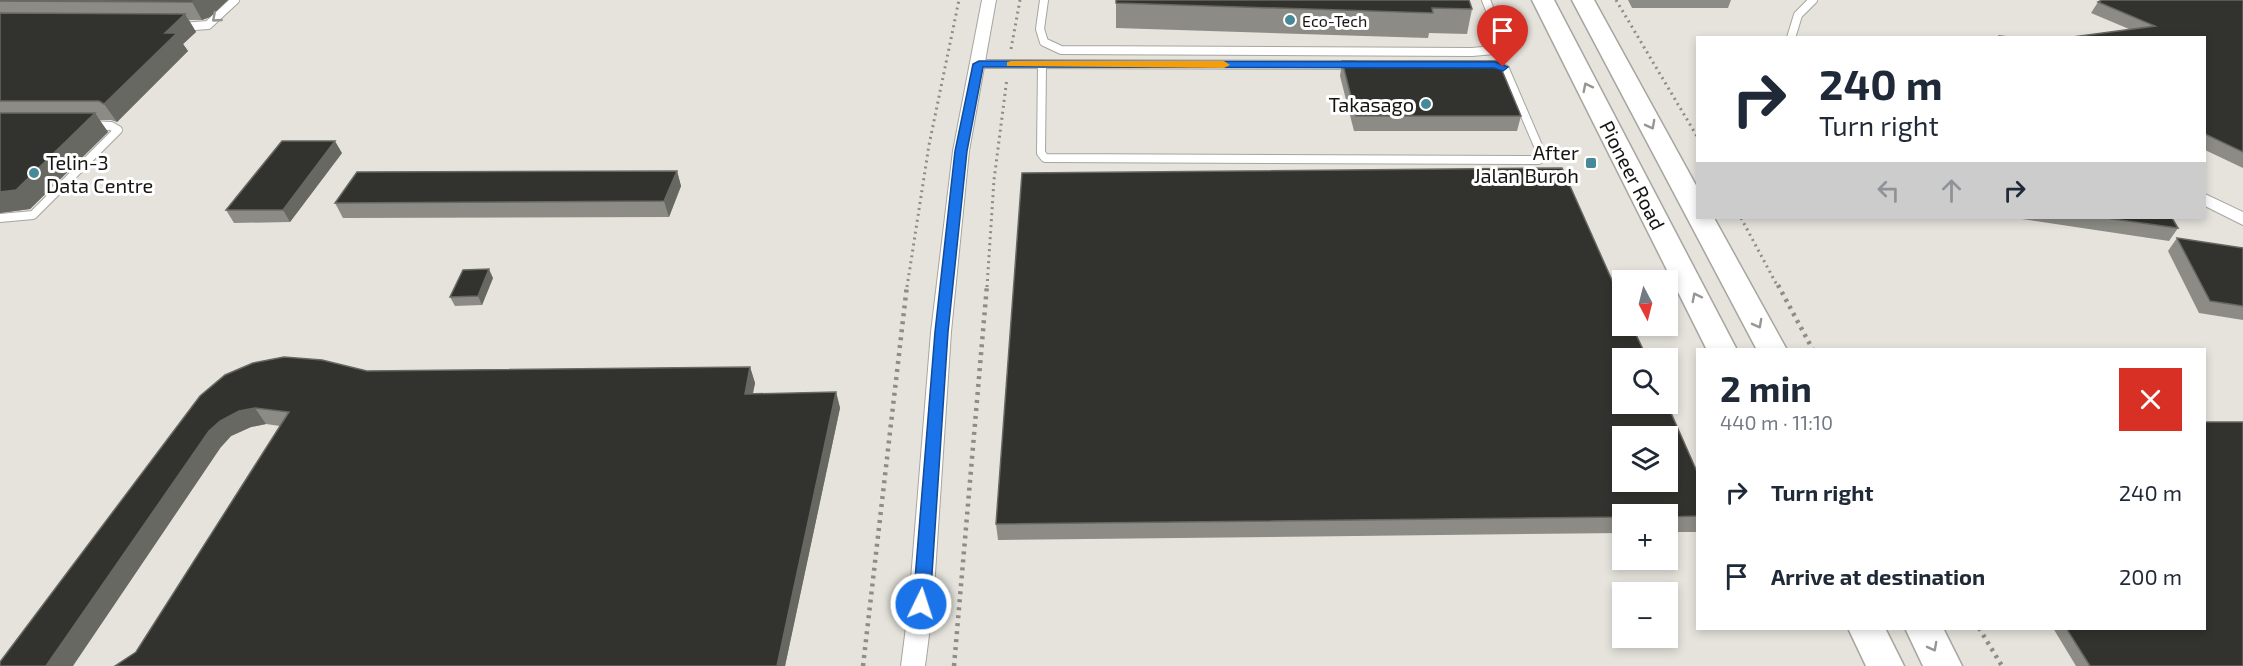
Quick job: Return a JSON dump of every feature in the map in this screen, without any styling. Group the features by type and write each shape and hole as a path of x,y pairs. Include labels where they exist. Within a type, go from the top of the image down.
{"main road":[{"name":"Pioneer Road","path":"1543,0 1721,348"},
{"name":"Pioneer Road","path":"1583,0 1696,209"},
{"path":"1702,219 1771,348"},
{"path":"1867,630 1885,666"},
{"path":"1924,630 1943,666"}],"street":[{"path":"913,666 921,604 941,332 961,151 979,64 989,0"},
{"path":"2206,200 2243,219"}],"lane":[{"path":"177,26 208,25 235,0"},
{"path":"1044,0 1040,29 1044,42 1068,51 1472,52 1494,50 1503,43 1486,0"},
{"path":"1792,36 1798,15 1813,0"},
{"path":"979,64 1363,65"},
{"path":"1042,64 1041,153 1045,158 1539,160 1542,155 1505,69 1500,66 1483,65"},
{"path":"0,218 33,215 118,130 111,126 82,125"}],"path":[{"path":"863,666 911,249 929,145 959,0"},
{"path":"954,666 994,180 1008,64 1020,0"},
{"path":"1616,0 1696,135"},
{"path":"1742,219 1812,348"},
{"path":"1980,630 2002,666"}],"building":[{"path":"0,0 197,0 192,2"},
{"path":"1116,0 1469,0 1472,9 1432,8 1433,13 1116,3"},
{"path":"2102,0 2243,0 2243,152 2206,134 2206,36 2080,36 2155,26 2098,2"},
{"path":"0,13 185,14 165,33 177,33 104,104 99,101 0,101"},
{"name":"Takasago","path":"1342,61 1498,61 1521,116 1356,116"},
{"path":"0,113 95,113 16,190 0,192"},
{"path":"282,141 335,141 283,210 226,210"},
{"path":"1562,168 1612,280 1612,336 1637,336 1642,348 1612,348 1612,414 1671,414 1677,426 1612,426 1612,492 1678,492 1678,429 1696,469 1696,516 1678,517 1678,504 1612,504 1612,517 996,524 1022,173"},
{"path":"677,171 664,201 335,203 357,172"},
{"path":"2113,219 2173,219 2178,228"},
{"path":"2177,238 2243,248 2243,306 2210,301"},
{"path":"489,269 478,296 450,297 463,270"},
{"path":"284,357 322,360 367,371 750,367 745,394 836,392 777,666 115,666 136,652 289,412 255,408 239,411 220,421 209,431 46,666 0,666 0,662 200,396 225,375 253,363"},
{"path":"2206,422 2243,422 2243,666 2090,666 2067,630 2206,630"}],"slow traffic":[{"path":"1011,64 1224,65"}],"place":[{"name":"Eco-Tech","path":"1290,20"},
{"name":"Takasago","path":"1426,104"},
{"name":"After Jalan Buroh","path":"1591,163"},
{"name":"Telin-3 Data Centre","path":"34,173"}],"route":[{"path":"921,604 941,332 961,151 979,64 1495,65 1503,67"}]}
